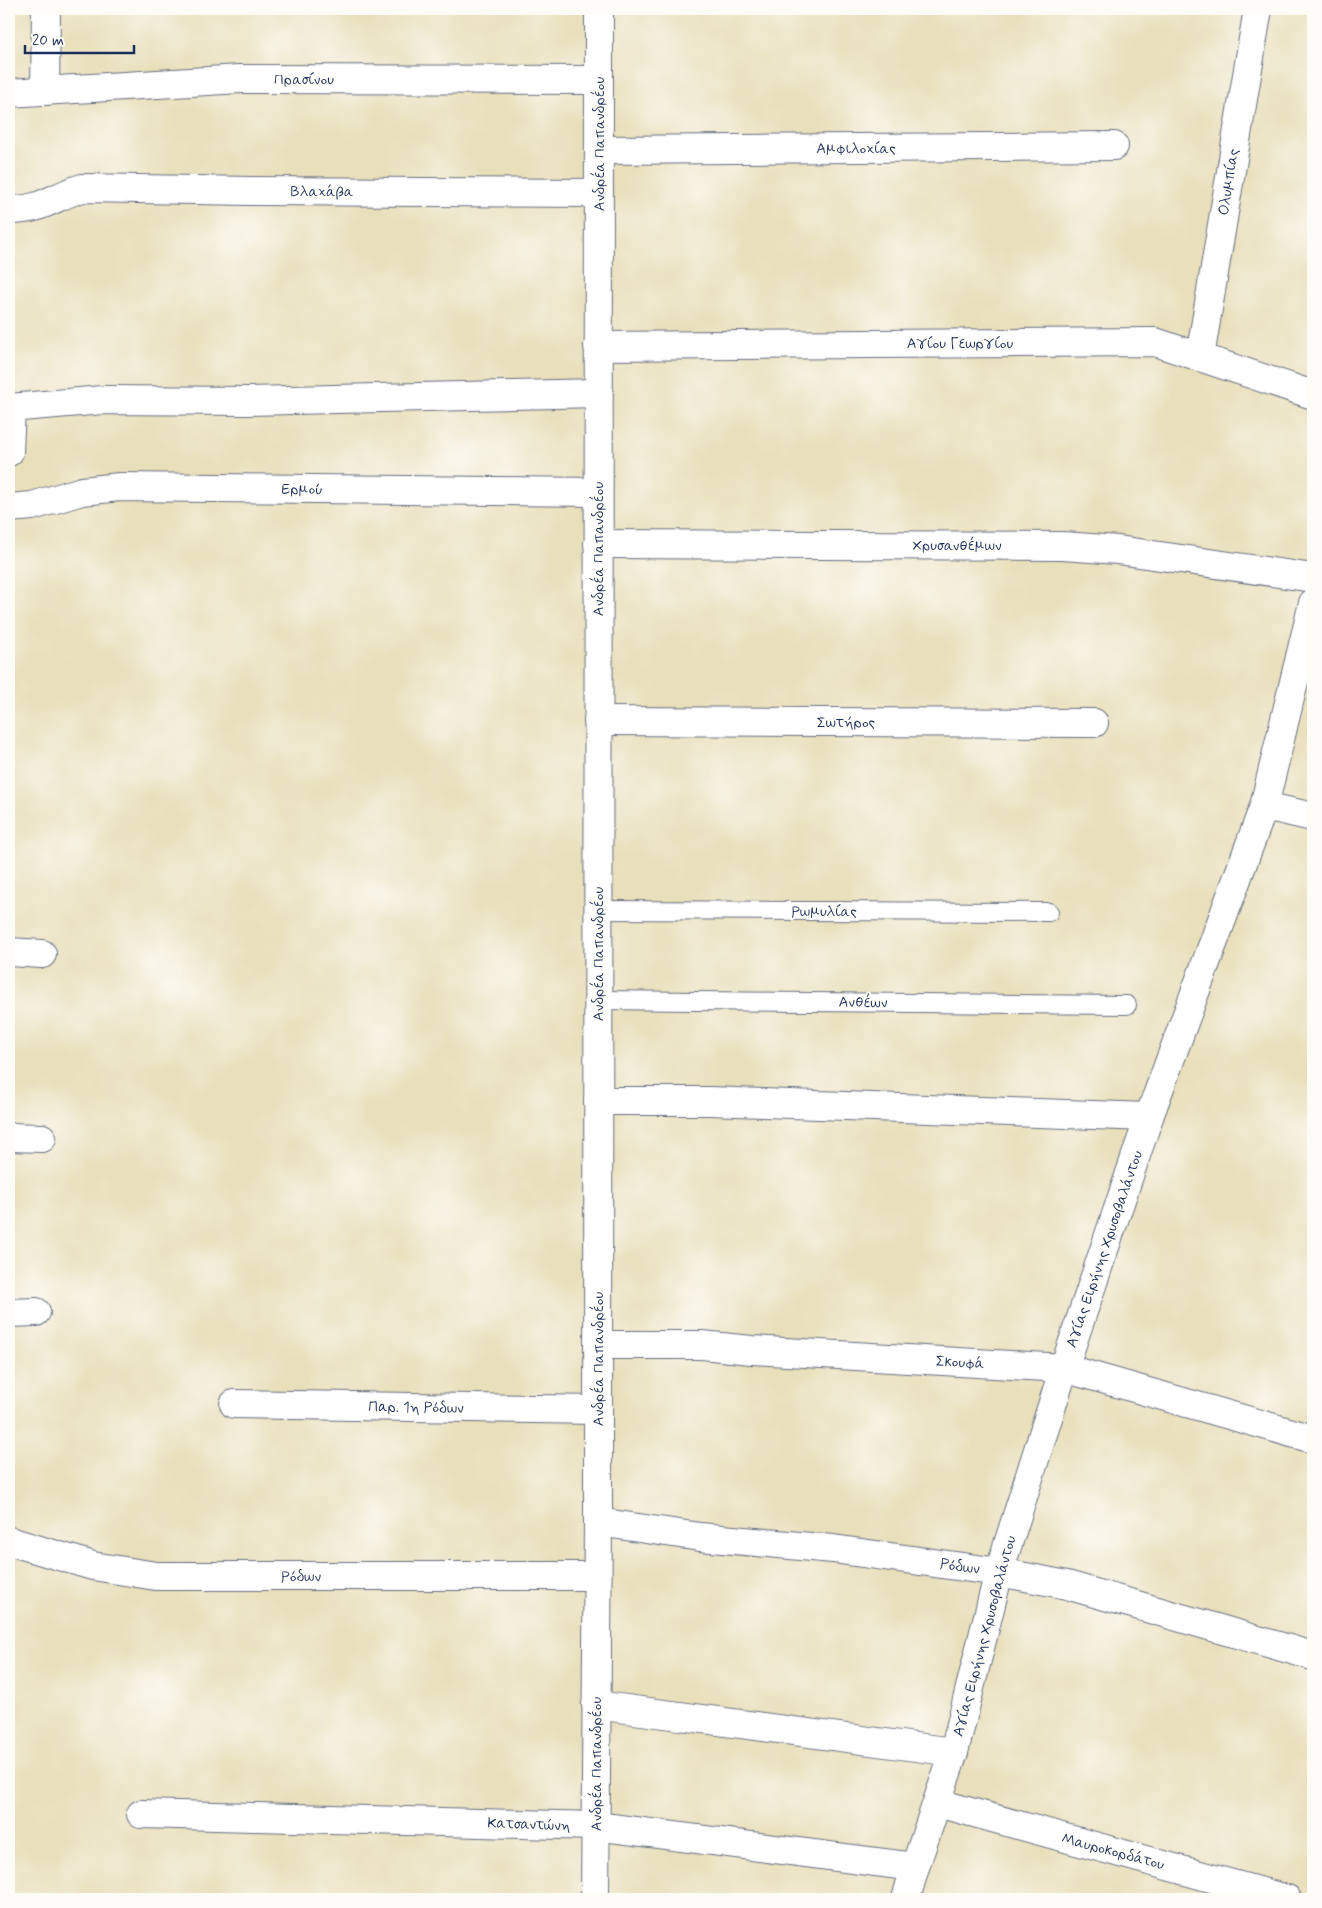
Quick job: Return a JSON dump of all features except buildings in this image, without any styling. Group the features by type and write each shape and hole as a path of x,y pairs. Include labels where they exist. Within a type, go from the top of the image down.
{"street":[{"path":"45,91 46,9"},
{"name":"Ανδρέα Παπανδρέου","path":"595,1899 598,1522 599,9"},
{"name":"Ολυμπίας","path":"1200,357 1258,9"},
{"name":"Πρασίνου","path":"9,93 240,79 599,80"},
{"name":"Αμφιλοχίας","path":"599,150 1114,146"},
{"name":"Βλαχάβα","path":"9,210 37,208 67,192 82,188 599,193"},
{"name":"Αγίου Γεωργίου","path":"598,346 1155,342 1313,395"},
{"path":"9,452 10,408 102,400 248,401 598,393"},
{"name":"Ερμού","path":"9,508 32,506 82,492 120,487 598,492"},
{"name":"Χρυσανθέμων","path":"598,544 1063,546 1118,550 1313,578"},
{"name":"Αγίας Ειρήνης Χρυσοβαλάντου","path":"906,1899 954,1752 999,1572 1064,1368 1149,1117 1200,984 1264,806 1312,609"},
{"name":"Σωτήρος","path":"598,721 1094,723"},
{"path":"1264,806 1313,817"},
{"path":"9,952 42,954"},
{"path":"598,1101 710,1101 1149,1117"},
{"path":"9,1137 42,1138"},
{"path":"9,1313 36,1312"},
{"name":"Σκουφά","path":"598,1345 702,1345 1064,1368 1313,1440"},
{"name":"Παρ. 1η Ρόδων","path":"234,1404 598,1410"},
{"name":"Ρόδων","path":"598,1522 700,1537 833,1549 999,1572 1068,1585 1313,1656"},
{"name":"Ρόδων","path":"9,1540 94,1566 156,1576 597,1576"},
{"path":"596,1705 954,1752"},
{"name":"Μαυροκορδάτου","path":"938,1803 1288,1899"},
{"name":"Κατσαντώνη","path":"141,1814 596,1826 915,1867"}],"lane":[{"name":"Ρωμυλίας","path":"598,910 1049,912"},
{"name":"Ανθέων","path":"598,1000 1128,1005"}]}
